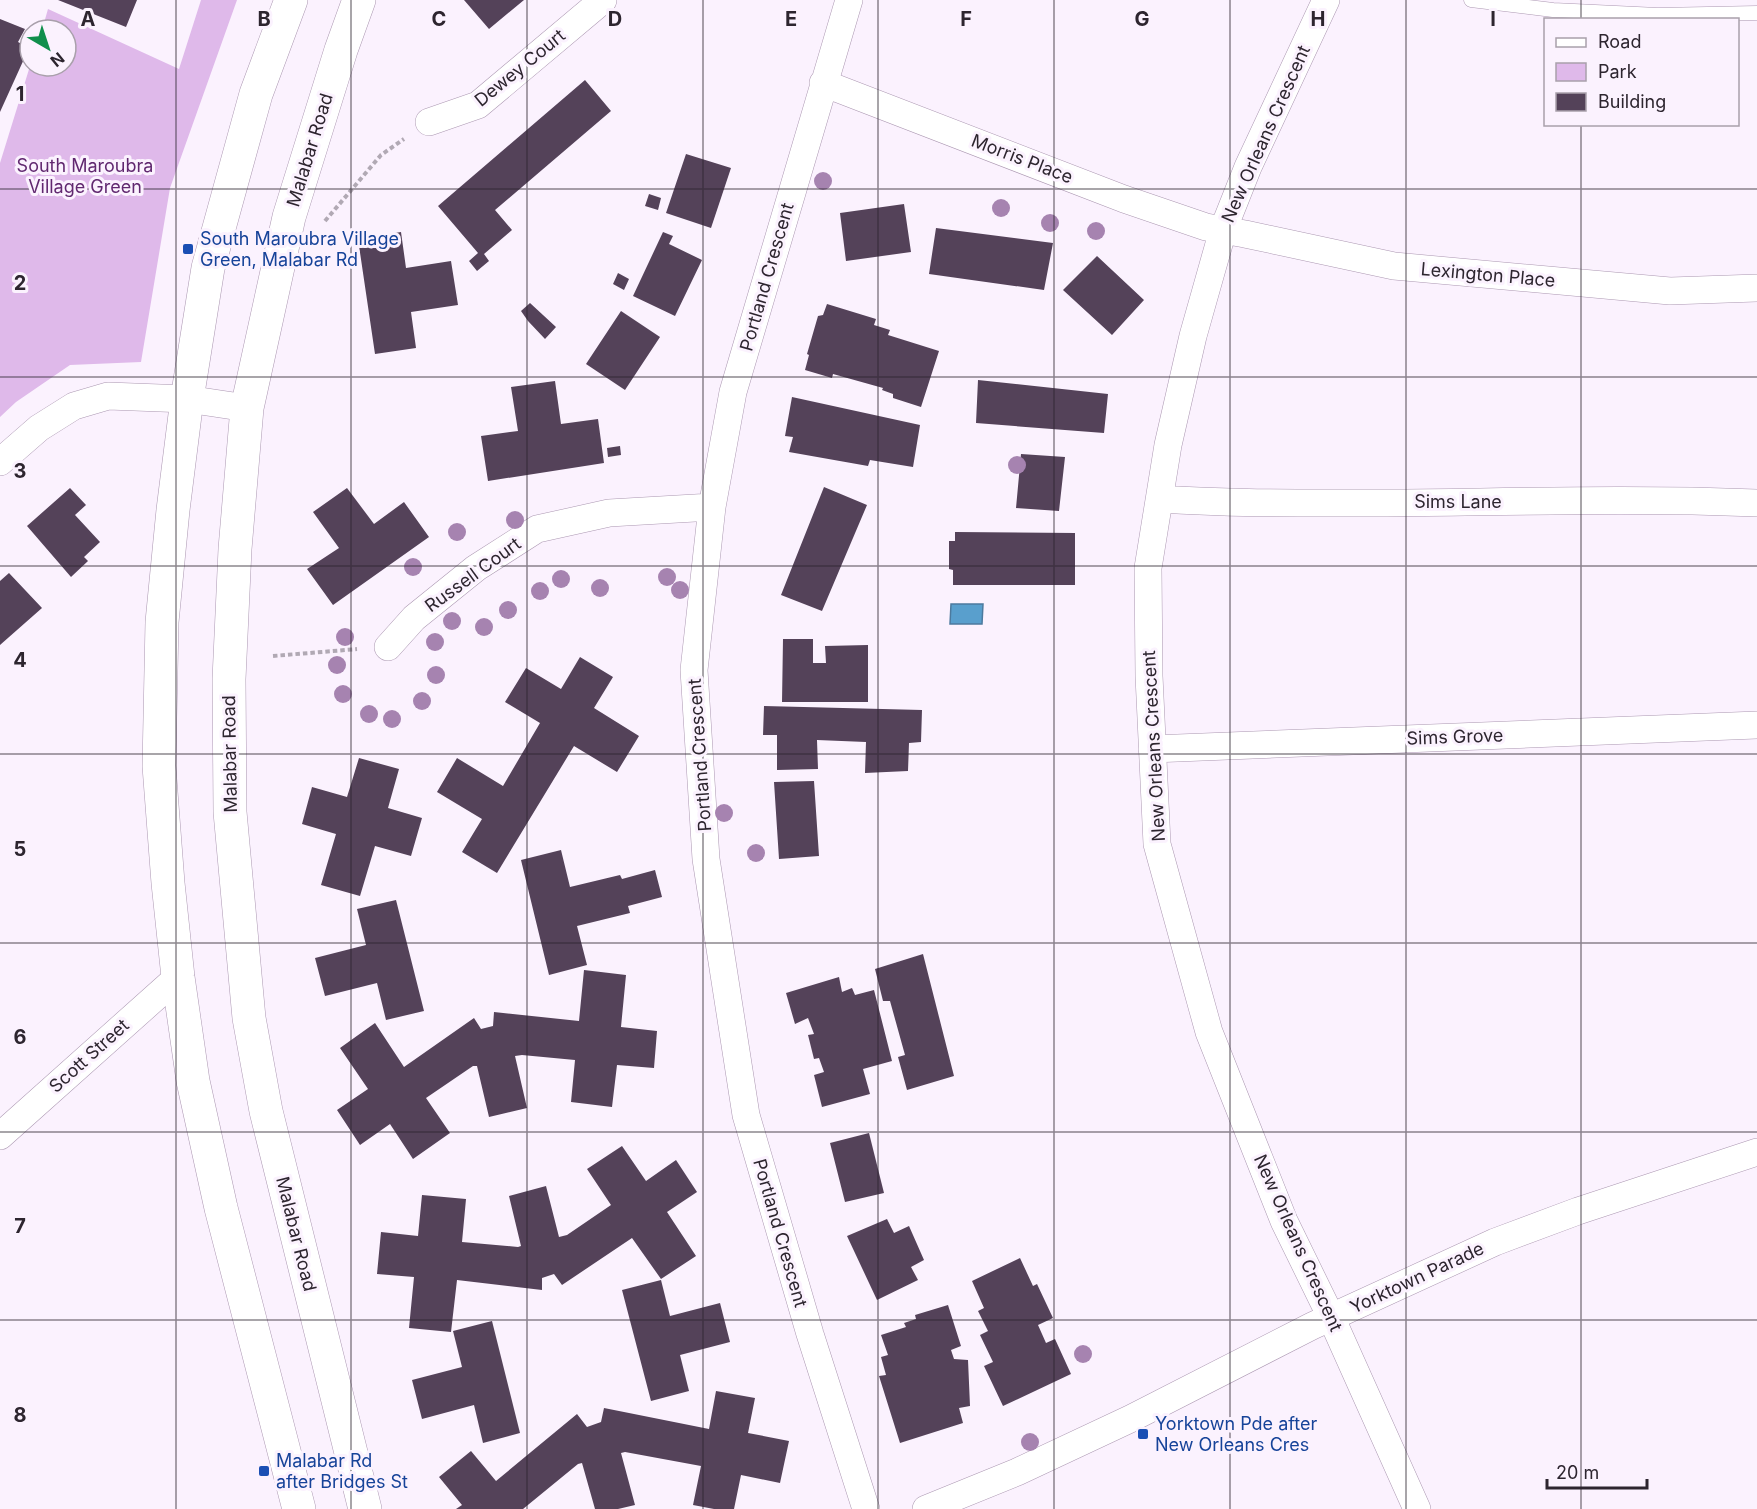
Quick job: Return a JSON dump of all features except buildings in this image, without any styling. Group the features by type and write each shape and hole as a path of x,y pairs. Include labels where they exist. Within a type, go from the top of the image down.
{"main road":[{"path":"291,0 256,94 208,268 187,399 173,510 162,622 159,766 178,977 193,1081 221,1208 299,1509"},
{"name":"Malabar Road","path":"359,0 289,217 247,408 235,549 229,690 230,812 249,1018 266,1111 365,1509"}],"street":[{"name":"Dewey Court","path":"429,122 478,105 603,0"},
{"name":"Portland Crescent","path":"849,0 733,392 712,507 694,670 706,859 746,1114 810,1334 866,1509"},
{"name":"New Orleans Crescent","path":"1326,0 1248,167 1223,230 1192,336 1168,445 1148,568 1149,676 1157,844 1209,1032 1284,1221 1331,1317 1417,1509"},
{"name":"Morris Place","path":"823,83 1124,199 1206,227 1223,230"},
{"name":"Lexington Place","path":"1223,230 1394,266 1670,291 1757,288"},
{"path":"0,462 39,428 75,406 108,396 187,399 247,408"},
{"name":"Sims Lane","path":"1160,499 1233,503 1688,500 1757,503"},
{"name":"Russell Court","path":"388,647 414,618 476,568 537,529 609,513 712,507"},
{"name":"Sims Grove","path":"1152,749 1757,725"},
{"name":"Scott Street","path":"0,1136 178,977"},
{"name":"Yorktown Parade","path":"926,1509 1017,1472 1120,1424 1331,1317 1495,1242 1578,1211 1757,1152"}],"lane":[{"path":"1471,0 1553,10 1658,15 1757,13"}],"path":[{"path":"325,221 381,155 429,122"},
{"path":"273,656 388,647"}],"green space":[{"name":"South Maroubra Village Green","path":"201,0 237,0 170,188 141,362 70,365 16,402 0,417 0,163 26,78 78,78 78,23 179,69"},
{"name":"South Maroubra Village Green","path":"48,9 68,18 45,18"}],"water":[{"path":"951,604 983,604 982,624 950,624"}],"place":[{"name":"South Maroubra Village Green, Malabar Rd","path":"188,249"},
{"name":"Yorktown Pde after New Orleans Cres","path":"1143,1434"},
{"name":"Malabar Rd after Bridges St","path":"264,1471"}]}
